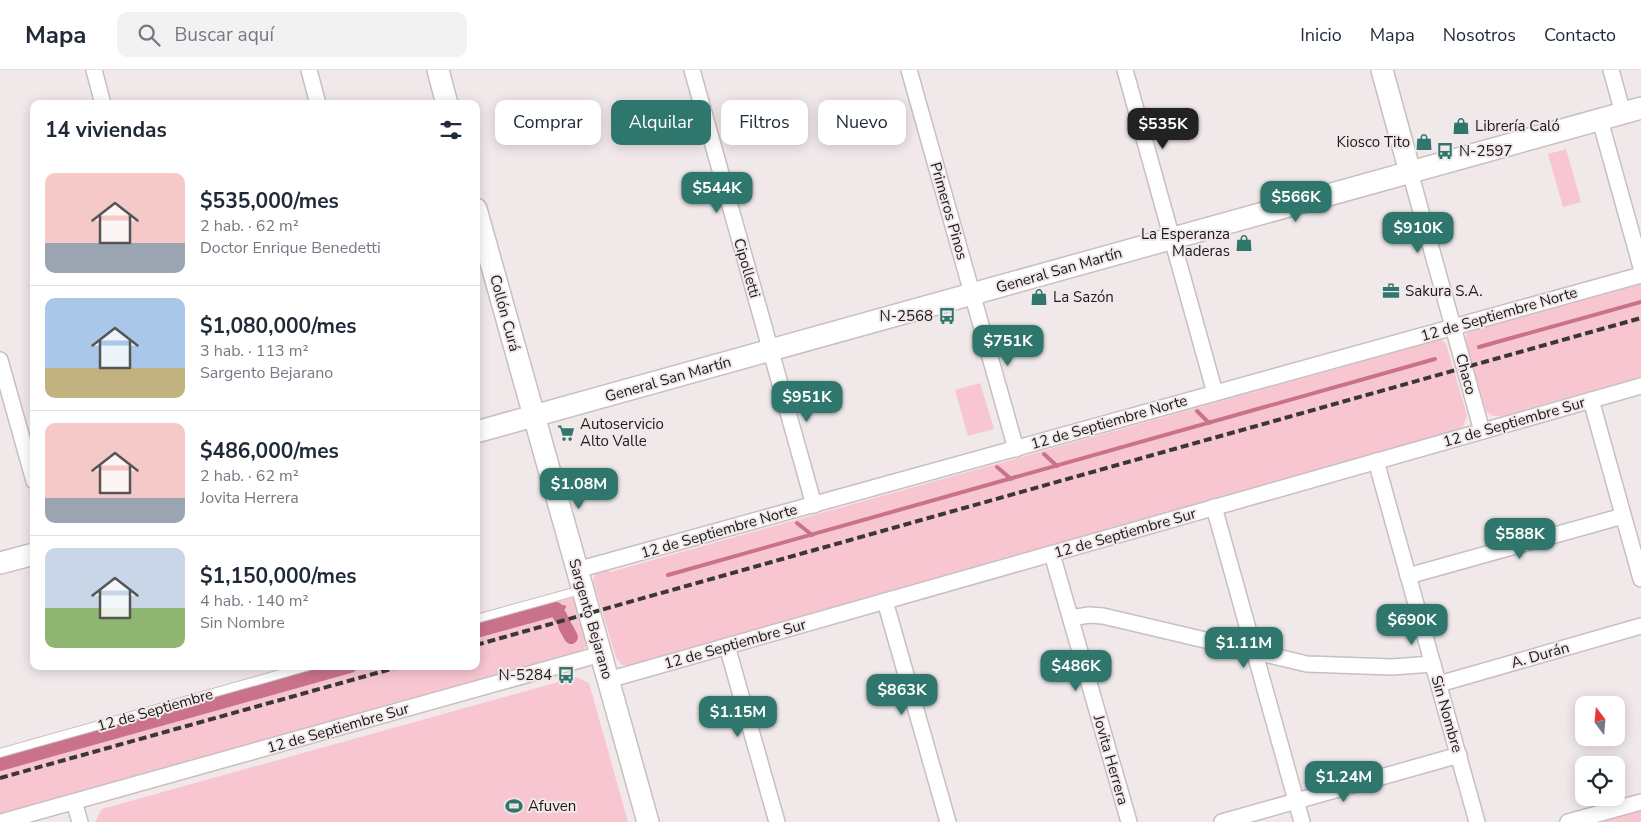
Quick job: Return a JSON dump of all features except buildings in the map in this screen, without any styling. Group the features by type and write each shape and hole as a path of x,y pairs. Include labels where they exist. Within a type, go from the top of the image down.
{"main road":[{"path":"438,70 446,100"},
{"path":"1382,70 1410,172"},
{"name":"General San Martín","path":"480,431 1632,111"},
{"name":"Collón Curá","path":"480,223 534,416"},
{"name":"Sargento Bejarano","path":"534,416 648,822"},
{"path":"0,563 30,555"}],"street":[{"path":"94,70 102,100"},
{"path":"309,70 317,100"},
{"name":"Cipolletti","path":"692,70 814,504"},
{"name":"Primeros Pinos","path":"909,70 972,294"},
{"path":"1124,70 1215,393"},
{"path":"1611,70 1632,111"},
{"path":"1600,120 1641,267"},
{"name":"Chaco","path":"1410,172 1482,431"},
{"name":"12 de Septiembre Norte","path":"580,580 814,504 1641,275"},
{"path":"972,294 1016,448"},
{"path":"0,360 30,468"},
{"name":"12 de Septiembre Sur","path":"608,680 1641,386"},
{"path":"1591,400 1623,516 1637,550 1641,579"},
{"name":"Sin Nombre","path":"1376,461 1478,822"},
{"path":"1214,507 1302,822"},
{"path":"1408,576 1623,516"},
{"name":"Jovita Herrera","path":"1052,554 1129,822"},
{"path":"885,601 948,822"},
{"path":"1070,618 1089,615 1103,616 1288,660 1319,664 1403,667 1433,664"},
{"name":"A. Durán","path":"1439,684 1641,626"},
{"path":"727,646 778,822"},
{"name":"12 de Septiembre Sur","path":"74,802 601,654"},
{"path":"1222,822 1459,755"},
{"path":"1,822 74,802 80,822"},
{"path":"1568,822 1641,802"}],"lane":[{"path":"480,618 580,580"},
{"name":"12 de Septiembre","path":"0,753 295,670"}],"shaded area":[{"path":"1566,149 1581,202 1563,207 1548,154"},
{"path":"1641,281 1641,377 1502,416 1493,416 1486,411 1465,340 1470,330"},
{"path":"1439,337 1446,344 1467,415 1463,426 1453,431 630,665 622,665 616,658 593,580 597,570 604,567 610,572 1361,362 1365,356"},
{"path":"980,383 994,429 968,436 955,390"},
{"path":"575,597 588,643 584,649 576,653 0,814 0,757 311,670 480,670 480,623"},
{"path":"576,677 589,683 628,822 95,822 102,809"},
{"path":"1641,807 1641,822 1589,822"}],"waterway":[{"path":"1479,347 1641,302"},
{"path":"668,575 1435,359"},
{"path":"1197,411 1209,423"},
{"path":"1044,454 1057,466"},
{"path":"997,467 1011,479"},
{"path":"797,523 812,535"},
{"path":"556,609 564,607"},
{"path":"480,630 556,609 561,618"},
{"path":"565,626 571,637"},
{"path":"0,764 336,670"}],"railway":[{"path":"480,644 1641,318"},
{"path":"0,778 388,670"}],"place":[{"name":"Librería Caló","path":"1461,126"},
{"name":"Kiosco Tito","path":"1424,142"},
{"name":"N-2597","path":"1445,151"},
{"name":"La Esperanza Maderas","path":"1244,243"},
{"name":"Sakura S.A.","path":"1391,291"},
{"name":"La Sazón","path":"1039,297"},
{"name":"N-2568","path":"947,316"},
{"name":"Autoservicio Alto Valle","path":"566,433"},
{"name":"N-5284","path":"566,675"},
{"name":"Afuven","path":"514,806"}]}
